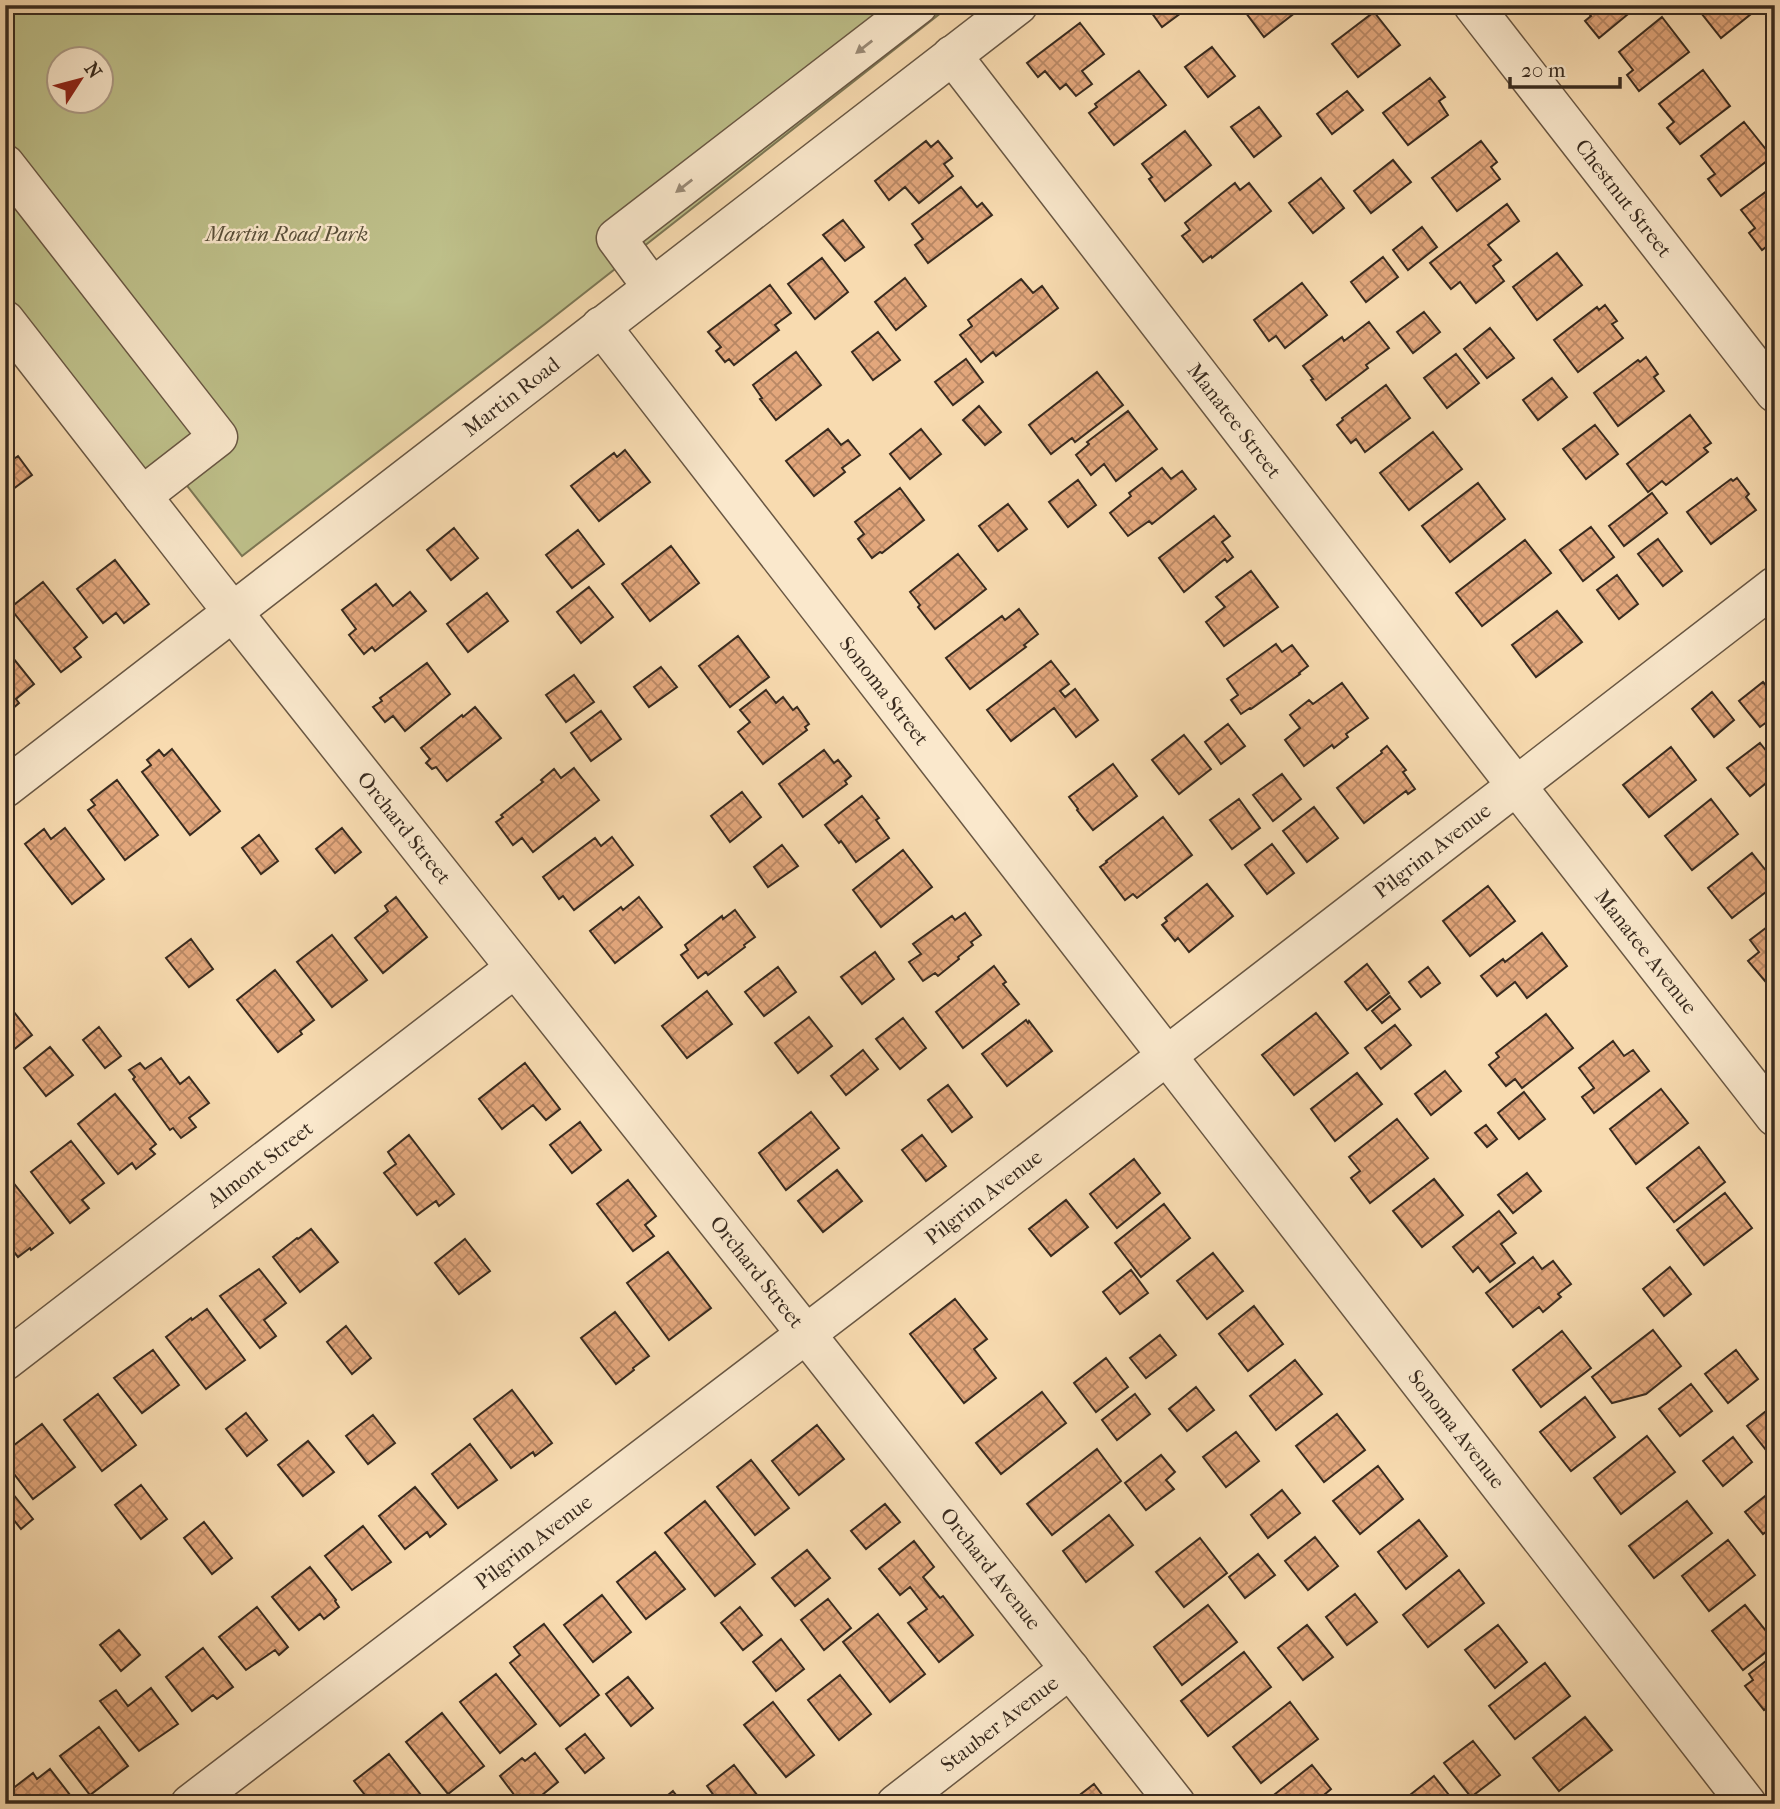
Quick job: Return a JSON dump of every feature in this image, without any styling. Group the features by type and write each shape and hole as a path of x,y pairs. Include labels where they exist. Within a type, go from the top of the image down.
{"street":[{"path":"652,287 616,238 918,5"},
{"name":"Martin Road","path":"5,788 1018,5"},
{"name":"Chestnut Street","path":"1473,5 1775,393"},
{"name":"Manatee Street","path":"952,55 1516,786"},
{"path":"5,164 218,437 142,496"},
{"name":"Orchard Street","path":"5,320 806,1334"},
{"name":"Sonoma Street","path":"601,326 1167,1056"},
{"name":"Pilgrim Avenue","path":"190,1804 806,1334 1775,586"},
{"name":"Manatee Avenue","path":"1516,786 1775,1117"},
{"name":"Almont Street","path":"5,1361 515,968"},
{"name":"Sonoma Avenue","path":"1167,1056 1747,1804"},
{"name":"Orchard Avenue","path":"806,1334 1176,1804"},
{"name":"Stauber Avenue","path":"896,1804 1070,1669"}],"green space":[{"name":"Martin Road Park","path":"5,5 951,5 545,324 242,556 170,464 138,490 5,318"}],"building":[{"path":"1146,5 1175,5 1181,13 1162,27"},
{"path":"1240,5 1291,5 1296,12 1264,37"},
{"path":"1582,5 1639,5 1599,38 1585,21 1591,16"},
{"path":"1702,5 1744,5 1751,14 1721,38 1698,9"},
{"path":"1374,12 1400,45 1358,77 1332,44"},
{"path":"1662,17 1689,52 1639,91 1627,75 1633,70 1619,52"},
{"path":"1080,23 1104,54 1082,71 1092,84 1076,96 1066,84 1060,89 1045,71 1038,77 1027,63"},
{"path":"1212,47 1235,76 1208,97 1185,67"},
{"path":"1703,70 1730,106 1680,144 1667,128 1674,122 1659,104"},
{"path":"1139,71 1166,105 1114,145 1089,113 1097,107 1095,104"},
{"path":"1430,78 1445,97 1439,101 1448,115 1408,145 1383,113"},
{"path":"1347,91 1363,110 1332,134 1317,114"},
{"path":"1259,107 1281,136 1254,157 1231,127"},
{"path":"1744,122 1772,157 1721,196 1708,179 1715,174 1701,156"},
{"path":"1185,131 1211,165 1165,201 1142,164"},
{"path":"926,141 931,147 938,141 952,158 944,164 953,176 919,203 905,187 889,200 875,181"},
{"path":"1481,141 1497,162 1491,167 1500,179 1457,211 1432,178"},
{"path":"1393,160 1411,182 1371,213 1354,191"},
{"path":"1321,178 1344,208 1313,233 1289,203"},
{"path":"1235,183 1240,190 1249,183 1271,211 1212,258 1211,256 1203,262 1182,236 1190,230 1185,223"},
{"path":"1775,185 1775,240 1762,250 1749,233 1755,228 1741,210"},
{"path":"961,187 977,207 982,203 992,215 928,263 915,245 923,239 912,224"},
{"path":"1507,204 1519,221 1488,245 1501,260 1493,266 1504,281 1476,303 1460,282 1451,289 1430,263"},
{"path":"843,220 864,247 845,261 823,235"},
{"path":"1422,227 1437,247 1408,270 1393,250"},
{"path":"1557,253 1582,285 1537,320 1513,287"},
{"path":"1383,257 1398,277 1366,302 1351,282"},
{"path":"822,258 848,292 815,319 788,284"},
{"path":"905,278 926,306 896,330 875,302"},
{"path":"1021,279 1033,293 1042,286 1058,308 996,356 993,352 981,362 960,335 972,326 968,320"},
{"path":"1302,283 1327,315 1285,348 1276,336 1269,341 1254,320"},
{"path":"770,285 791,313 775,325 779,330 734,365 729,359 725,362 716,351 721,347 708,332"},
{"path":"1605,305 1617,321 1612,324 1623,338 1578,372 1554,340 1597,307 1599,310"},
{"path":"1424,312 1440,332 1413,353 1397,332"},
{"path":"1369,322 1389,348 1326,400 1303,366 1342,337 1344,341"},
{"path":"1490,328 1514,358 1487,378 1464,349"},
{"path":"878,332 900,360 873,380 852,352"},
{"path":"796,352 821,385 776,420 753,385"},
{"path":"1456,354 1479,383 1447,408 1424,378"},
{"path":"1646,357 1658,374 1654,377 1664,391 1618,426 1594,393"},
{"path":"966,359 983,382 953,405 935,382"},
{"path":"1097,372 1123,405 1075,442 1072,438 1051,454 1029,425"},
{"path":"1552,378 1567,397 1538,420 1523,400"},
{"path":"1386,385 1410,418 1365,452 1356,439 1351,443 1337,425 1342,418"},
{"path":"979,406 1001,432 985,445 963,420"},
{"path":"1128,411 1157,449 1116,481 1104,464 1091,475 1076,455 1089,444 1087,442"},
{"path":"1690,415 1711,443 1704,448 1708,452 1666,485 1662,481 1648,492 1627,464"},
{"path":"1595,425 1618,454 1586,479 1563,449"},
{"path":"828,429 841,445 848,440 860,455 842,468 845,472 814,496 786,461"},
{"path":"921,429 941,454 910,479 890,454"},
{"path":"1433,432 1462,469 1409,510 1380,473"},
{"path":"625,450 650,482 599,521 571,486 614,453 617,457"},
{"path":"18,456 32,475 5,495 5,465"},
{"path":"1162,468 1171,479 1182,471 1196,489 1152,524 1149,521 1128,536 1110,513 1131,496 1129,493"},
{"path":"1737,478 1749,494 1746,497 1756,510 1711,544 1687,512 1731,479 1733,481"},
{"path":"1078,480 1096,505 1068,527 1049,502"},
{"path":"1478,483 1505,519 1450,562 1422,526"},
{"path":"900,488 924,520 872,558 858,539 864,534 855,522"},
{"path":"1652,493 1667,513 1624,546 1609,526"},
{"path":"1008,504 1027,529 998,551 979,526"},
{"path":"1214,516 1230,536 1222,542 1233,557 1227,562 1225,559 1184,592 1159,558"},
{"path":"1591,527 1614,557 1583,581 1560,550"},
{"path":"454,528 478,558 451,580 427,550"},
{"path":"578,530 604,564 572,588 546,555"},
{"path":"1658,539 1682,571 1663,586 1638,554"},
{"path":"1525,540 1551,573 1482,626 1456,593"},
{"path":"671,546 699,583 650,621 622,584"},
{"path":"958,554 986,589 935,629 910,592"},
{"path":"115,560 149,604 124,623 116,613 103,623 77,589"},
{"path":"1251,571 1278,607 1224,646 1206,622 1225,607 1216,597"},
{"path":"1617,575 1638,604 1619,619 1597,590"},
{"path":"43,582 87,637 74,648 81,657 61,672 10,608"},
{"path":"376,584 393,606 410,592 426,611 375,651 372,647 364,654 349,635 356,629 342,610"},
{"path":"589,587 613,617 581,643 557,612"},
{"path":"487,593 508,621 468,652 447,624"},
{"path":"1019,609 1038,634 1024,645 1026,647 970,689 946,658 1002,616 1005,620"},
{"path":"1557,611 1582,642 1536,677 1512,645"},
{"path":"738,636 769,677 730,707 699,666"},
{"path":"1276,644 1282,652 1292,645 1308,666 1241,714 1231,700 1238,695 1227,679"},
{"path":"5,648 34,684 16,699 19,703 5,715"},
{"path":"1051,661 1069,684 1060,691 1065,697 1075,689 1098,720 1076,737 1054,708 1011,741 987,710"},
{"path":"427,663 450,694 405,731 393,716 385,722 373,707 382,701 380,698"},
{"path":"661,667 677,687 649,707 634,687"},
{"path":"574,675 594,702 566,722 546,695"},
{"path":"1763,682 1775,696 1775,716 1760,727 1739,701"},
{"path":"1342,683 1368,718 1346,734 1348,737 1334,748 1332,745 1304,766 1285,740 1300,728 1290,715 1309,700 1313,704"},
{"path":"766,690 776,703 783,697 793,710 797,707 809,724 805,727 807,730 763,764 738,732 750,722 740,710"},
{"path":"1712,692 1734,720 1714,737 1692,709"},
{"path":"475,707 501,738 447,781 436,767 432,769 426,763 430,759 421,748"},
{"path":"601,711 621,739 591,761 571,733"},
{"path":"1228,724 1245,746 1221,764 1205,742"},
{"path":"1184,735 1211,769 1179,794 1152,760"},
{"path":"1760,743 1775,762 1775,776 1750,796 1727,768"},
{"path":"1387,746 1406,770 1403,772 1415,789 1408,794 1406,791 1364,823 1337,788 1382,753"},
{"path":"1671,747 1696,780 1649,817 1623,785"},
{"path":"172,749 220,811 190,835 142,772 151,765 147,760 159,750 164,756"},
{"path":"824,750 834,763 838,760 851,776 845,781 847,784 803,817 779,784"},
{"path":"1113,764 1137,796 1093,830 1069,797"},
{"path":"574,768 599,800 533,852 522,838 513,845 496,822 503,817 501,815 543,782 541,780 554,769 561,778"},
{"path":"1282,774 1301,799 1273,821 1253,795"},
{"path":"117,780 158,835 125,860 88,810 95,805 91,800"},
{"path":"742,792 761,817 730,842 711,816"},
{"path":"862,796 879,818 876,820 889,838 856,862 825,825"},
{"path":"1239,799 1260,828 1232,849 1210,820"},
{"path":"1711,799 1738,834 1692,870 1665,836"},
{"path":"1314,807 1338,838 1307,862 1283,831"},
{"path":"1163,817 1192,855 1137,898 1133,894 1125,900 1100,867"},
{"path":"65,828 104,879 72,904 25,844 44,829 51,839"},
{"path":"342,828 361,852 335,873 316,849"},
{"path":"259,835 278,861 261,874 242,848"},
{"path":"612,837 633,865 574,910 563,896 559,899 543,877 595,838 601,846"},
{"path":"1272,844 1294,873 1267,894 1245,865"},
{"path":"782,845 798,866 768,887 754,867"},
{"path":"903,850 932,887 881,927 853,890"},
{"path":"1752,853 1775,885 1732,918 1708,888"},
{"path":"1207,884 1233,916 1189,952 1178,938 1175,941 1162,925 1167,921 1165,918"},
{"path":"1488,886 1515,921 1470,956 1443,921"},
{"path":"396,897 427,937 383,973 355,938 388,911 385,906"},
{"path":"639,897 662,927 615,963 590,931"},
{"path":"735,910 755,937 708,975 706,972 698,978 681,955 688,950 685,945 722,916 723,919"},
{"path":"965,913 981,935 971,942 973,945 958,957 959,959 938,976 935,973 923,981 909,962 921,954 913,944 952,916 955,920"},
{"path":"1775,921 1775,973 1765,981 1748,961 1759,952 1750,940"},
{"path":"1542,933 1567,966 1527,998 1515,982 1497,996 1481,976 1503,959 1505,962"},
{"path":"332,935 367,980 332,1007 297,962"},
{"path":"191,939 213,969 189,987 166,958"},
{"path":"875,952 894,979 862,1004 841,977"},
{"path":"1367,964 1389,993 1367,1010 1345,982"},
{"path":"994,966 1006,982 1003,984 1019,1004 963,1048 936,1012"},
{"path":"778,967 796,992 764,1016 745,992"},
{"path":"1428,967 1440,983 1421,997 1409,982"},
{"path":"275,970 314,1020 300,1031 302,1034 278,1052 237,1000"},
{"path":"707,991 732,1024 687,1058 662,1026"},
{"path":"1390,996 1400,1009 1382,1023 1372,1011"},
{"path":"10,1007 32,1035 12,1051 5,1042 5,1010"},
{"path":"1316,1013 1348,1053 1294,1095 1262,1055"},
{"path":"1546,1014 1573,1048 1522,1088 1515,1079 1506,1086 1489,1065 1499,1057 1496,1053"},
{"path":"809,1017 832,1046 798,1073 775,1043"},
{"path":"903,1018 926,1048 900,1069 876,1039"},
{"path":"1026,1020 1052,1051 1007,1086 982,1054"},
{"path":"1395,1025 1411,1045 1381,1069 1365,1048"},
{"path":"99,1027 121,1056 105,1068 83,1040"},
{"path":"1613,1041 1624,1056 1633,1050 1649,1071 1594,1113 1582,1097 1594,1088 1579,1068"},
{"path":"50,1047 73,1075 46,1096 24,1068"},
{"path":"863,1050 878,1069 846,1095 831,1076"},
{"path":"161,1058 180,1084 189,1077 209,1103 189,1118 196,1127 181,1138 173,1128 170,1130 129,1070 140,1063 145,1069"},
{"path":"525,1063 560,1109 546,1120 533,1105 502,1129 479,1099"},
{"path":"1445,1071 1461,1091 1431,1115 1415,1094"},
{"path":"1357,1073 1382,1104 1335,1141 1311,1109"},
{"path":"948,1085 972,1117 952,1132 928,1100"},
{"path":"1661,1089 1688,1123 1636,1164 1610,1129"},
{"path":"1524,1092 1545,1119 1519,1139 1498,1113"},
{"path":"115,1094 156,1144 150,1149 155,1154 136,1169 132,1163 118,1174 78,1124"},
{"path":"811,1112 839,1148 786,1190 759,1153"},
{"path":"1397,1119 1428,1158 1370,1203 1351,1178 1360,1171 1349,1157"},
{"path":"580,1122 601,1150 572,1173 550,1145"},
{"path":"1486,1125 1497,1139 1487,1147 1475,1133"},
{"path":"409,1135 454,1194 439,1206 436,1201 417,1215 384,1173 396,1164 388,1152"},
{"path":"922,1135 946,1166 926,1181 902,1150"},
{"path":"71,1141 104,1183 82,1200 89,1208 70,1223 31,1172"},
{"path":"1699,1147 1725,1182 1674,1222 1647,1188"},
{"path":"1134,1159 1160,1193 1117,1228 1090,1194"},
{"path":"837,1170 862,1201 823,1232 798,1201"},
{"path":"1527,1173 1541,1191 1513,1213 1498,1195"},
{"path":"1434,1179 1463,1215 1422,1247 1393,1211"},
{"path":"628,1180 656,1216 645,1225 654,1236 633,1251 597,1204"},
{"path":"12,1181 53,1233 18,1257 5,1241 5,1186"},
{"path":"1725,1193 1752,1228 1704,1265 1677,1230"},
{"path":"1066,1200 1088,1227 1051,1256 1029,1229"},
{"path":"1164,1204 1190,1238 1141,1277 1115,1243"},
{"path":"1499,1211 1516,1233 1501,1244 1515,1263 1490,1282 1478,1267 1473,1272 1453,1247"},
{"path":"311,1229 338,1262 300,1292 273,1257"},
{"path":"465,1239 490,1271 459,1294 435,1263"},
{"path":"668,1252 711,1308 669,1340 627,1283"},
{"path":"1213,1253 1243,1291 1207,1319 1177,1281"},
{"path":"1533,1257 1542,1269 1553,1261 1571,1284 1558,1294 1561,1297 1543,1312 1539,1307 1513,1327 1486,1293"},
{"path":"1670,1267 1691,1294 1664,1316 1643,1289"},
{"path":"259,1269 286,1303 264,1320 276,1336 260,1348 220,1296"},
{"path":"1131,1270 1148,1293 1120,1314 1103,1292"},
{"path":"955,1299 987,1339 974,1349 996,1378 964,1403 910,1334"},
{"path":"1254,1306 1283,1344 1248,1371 1219,1334"},
{"path":"207,1309 245,1360 206,1389 166,1337"},
{"path":"615,1312 649,1356 616,1384 581,1338"},
{"path":"346,1326 371,1358 352,1374 327,1342"},
{"path":"1653,1330 1681,1366 1646,1394 1612,1403 1592,1377"},
{"path":"1562,1331 1591,1368 1541,1407 1513,1370"},
{"path":"1160,1335 1176,1355 1146,1378 1130,1358"},
{"path":"153,1350 179,1385 142,1413 114,1378"},
{"path":"1736,1350 1758,1379 1728,1403 1705,1374"},
{"path":"1106,1358 1128,1387 1096,1412 1074,1383"},
{"path":"1295,1360 1322,1394 1276,1430 1250,1396"},
{"path":"1691,1384 1712,1411 1680,1436 1659,1409"},
{"path":"1196,1387 1214,1410 1187,1431 1169,1409"},
{"path":"512,1390 552,1443 535,1456 533,1452 511,1468 474,1419"},
{"path":"1042,1392 1066,1423 1001,1474 976,1443"},
{"path":"98,1394 136,1445 102,1471 64,1420"},
{"path":"1135,1394 1150,1414 1117,1440 1102,1420"},
{"path":"1585,1397 1615,1437 1571,1471 1540,1432"},
{"path":"1775,1404 1775,1451 1770,1455 1747,1426"},
{"path":"246,1413 267,1440 247,1456 226,1429"},
{"path":"1337,1414 1365,1450 1324,1482 1296,1446"},
{"path":"373,1415 395,1443 368,1464 346,1436"},
{"path":"42,1424 75,1467 33,1499 5,1462 5,1452"},
{"path":"817,1425 844,1459 799,1495 772,1461"},
{"path":"1236,1432 1259,1461 1226,1487 1203,1457"},
{"path":"1647,1436 1675,1472 1621,1514 1594,1478"},
{"path":"1733,1437 1752,1462 1723,1486 1703,1461"},
{"path":"308,1441 334,1472 303,1496 278,1465"},
{"path":"470,1444 497,1480 458,1508 432,1474"},
{"path":"1097,1449 1121,1481 1052,1535 1027,1504"},
{"path":"1161,1455 1175,1472 1166,1480 1174,1489 1146,1510 1125,1483"},
{"path":"751,1460 789,1508 755,1535 717,1487"},
{"path":"1378,1466 1403,1499 1360,1534 1333,1501"},
{"path":"5,1484 33,1519 21,1529 5,1509"},
{"path":"141,1485 167,1519 141,1539 115,1505"},
{"path":"415,1487 446,1524 430,1537 427,1532 405,1549 379,1516"},
{"path":"1774,1489 1775,1525 1763,1534 1745,1512"},
{"path":"1282,1490 1300,1513 1268,1538 1251,1515"},
{"path":"705,1501 755,1564 715,1596 665,1533"},
{"path":"1687,1501 1712,1533 1654,1578 1629,1546"},
{"path":"885,1504 900,1522 866,1549 851,1531"},
{"path":"1109,1515 1133,1545 1086,1582 1063,1551"},
{"path":"1419,1520 1447,1556 1406,1589 1378,1552"},
{"path":"204,1522 232,1558 212,1574 184,1538"},
{"path":"363,1526 391,1562 352,1590 325,1556"},
{"path":"1315,1537 1338,1566 1308,1590 1285,1561"},
{"path":"1200,1538 1227,1573 1184,1607 1156,1572"},
{"path":"1728,1540 1755,1575 1709,1611 1682,1576"},
{"path":"914,1541 934,1567 923,1577 940,1598 943,1596 973,1635 939,1662 908,1623 927,1609 910,1587 900,1595 879,1569"},
{"path":"807,1550 830,1578 795,1606 772,1578"},
{"path":"655,1552 685,1589 646,1619 617,1582"},
{"path":"1258,1554 1275,1575 1245,1598 1229,1577"},
{"path":"310,1567 339,1607 324,1619 320,1614 299,1630 272,1597"},
{"path":"1459,1570 1484,1603 1428,1647 1403,1615"},
{"path":"1355,1594 1377,1622 1347,1645 1326,1617"},
{"path":"602,1595 631,1632 593,1662 564,1625"},
{"path":"828,1599 851,1628 824,1650 801,1620"},
{"path":"1208,1605 1237,1642 1182,1685 1154,1647"},
{"path":"1745,1605 1775,1645 1743,1670 1712,1631"},
{"path":"257,1607 288,1647 279,1655 275,1650 246,1670 219,1637"},
{"path":"740,1607 762,1635 743,1650 721,1623"},
{"path":"878,1614 925,1674 890,1702 843,1642"},
{"path":"544,1624 599,1695 560,1726 510,1663 520,1655 514,1647"},
{"path":"1307,1625 1333,1657 1303,1680 1278,1648"},
{"path":"1498,1625 1527,1662 1495,1688 1465,1650"},
{"path":"119,1630 140,1655 121,1671 100,1645"},
{"path":"781,1639 804,1669 776,1691 753,1662"},
{"path":"203,1648 233,1687 217,1699 213,1695 192,1711 166,1677"},
{"path":"1244,1652 1271,1687 1208,1736 1181,1701"},
{"path":"1775,1654 1775,1707 1772,1704 1764,1710 1745,1686 1753,1680 1749,1674"},
{"path":"1545,1663 1570,1696 1515,1739 1489,1706"},
{"path":"496,1674 536,1724 500,1753 460,1702"},
{"path":"840,1675 871,1714 839,1740 808,1700"},
{"path":"628,1677 653,1708 631,1726 606,1694"},
{"path":"151,1688 178,1724 139,1751 100,1701 116,1690 128,1706"},
{"path":"773,1702 814,1755 786,1777 744,1725"},
{"path":"1290,1702 1318,1739 1261,1783 1233,1747"},
{"path":"442,1713 484,1766 448,1794 406,1742"},
{"path":"1585,1717 1612,1750 1559,1791 1533,1758"},
{"path":"99,1727 128,1766 90,1795 60,1756"},
{"path":"585,1734 604,1758 585,1773 566,1749"},
{"path":"1473,1741 1500,1775 1471,1797 1444,1763"},
{"path":"535,1753 558,1782 531,1804 521,1804 500,1776 522,1758 525,1761"},
{"path":"389,1754 428,1804 372,1804 354,1781"},
{"path":"734,1765 764,1804 720,1804 707,1786"},
{"path":"1312,1765 1331,1789 1318,1800 1320,1804 1271,1804 1273,1802 1270,1798"},
{"path":"50,1769 77,1804 15,1804 7,1793 33,1773 37,1779"},
{"path":"1434,1776 1456,1804 1401,1802"},
{"path":"1094,1784 1109,1804 1068,1804"},
{"path":"673,1791 683,1804 657,1804"}]}
